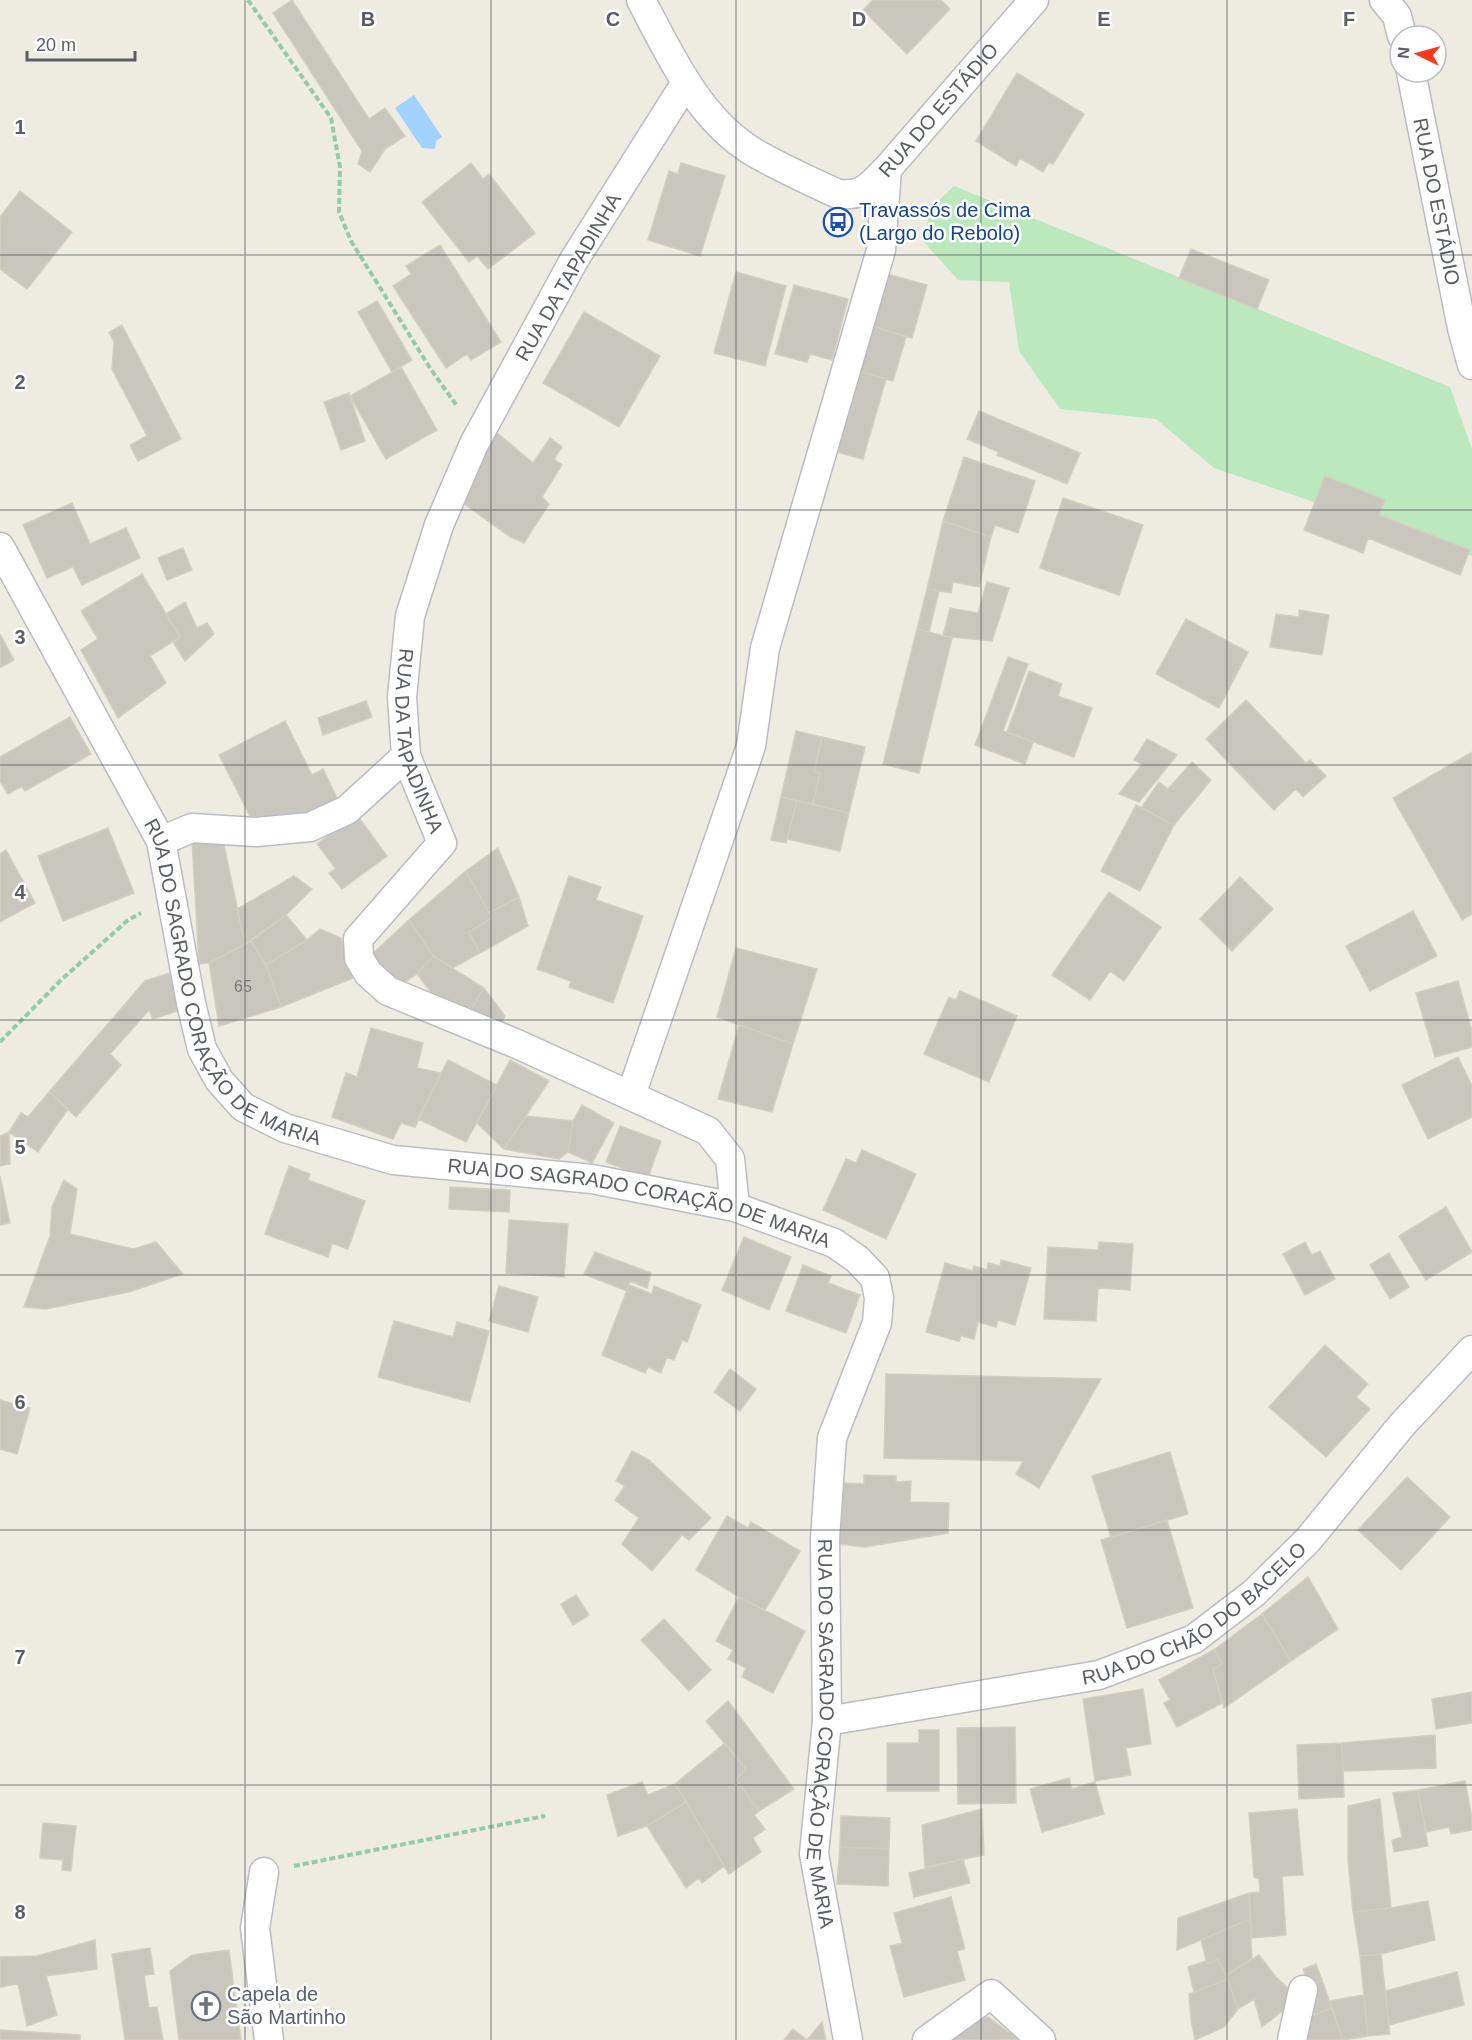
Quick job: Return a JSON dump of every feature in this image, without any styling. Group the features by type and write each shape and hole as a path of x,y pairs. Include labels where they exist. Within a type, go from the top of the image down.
{"street":[{"name":"RUA DO ESTÁDIO","path":"641,0 685,84 719,124 753,152 838,194 850,195 862,193 887,169 1034,0"},
{"path":"1384,0 1397,16 1399,24"},
{"name":"RUA DA TAPADINHA","path":"685,84 574,260 478,436 439,525 410,616 402,697 406,756 442,843 358,939 359,958 368,973 388,991 517,1044 708,1131 730,1159 735,1207"},
{"name":"RUA DO ESTÁDIO","path":"1413,84 1462,328 1472,365"},
{"path":"631,1095 751,746 765,648 881,250 887,169"},
{"name":"RUA DO SAGRADO CORAÇÃO DE MARIA","path":"0,547 161,841 191,1003 202,1049 219,1080 243,1107 285,1128 393,1160 592,1179 735,1207 834,1243 857,1259 874,1278 879,1298 877,1323 832,1438 825,1539 827,1721 814,1854 851,2040"},
{"path":"161,841 192,828 256,832 310,827 347,810 406,756"},
{"name":"RUA DO CHÃO DO BACELO","path":"827,1721 1099,1675 1194,1639 1254,1593 1308,1540 1401,1426 1472,1350"},
{"path":"264,1872 255,1928 269,2040"},
{"path":"1292,2040 1303,1990"},
{"path":"927,2040 991,1994 1041,2040"}],"path":[{"path":"248,0 331,118 340,167 339,212 351,241 430,368 478,436"},
{"path":"0,1042 60,981 128,920 171,896"},
{"path":"264,1872 545,1816"}],"green space":[{"path":"954,186 1450,387 1472,449 1472,556 1214,468 1156,419 1060,409 1019,351 1009,282 958,280 923,241 931,208"}],"water":[{"path":"414,95 442,137 436,141 435,149 422,148 395,108"}],"building":[{"path":"292,0 369,119 385,108 405,136 385,149 370,172 358,164 362,151 273,13"},
{"path":"873,0 941,0 950,9 907,54 863,10"},
{"path":"1017,73 1084,114 1053,164 1049,162 1043,172 1020,158 1016,166 976,141"},
{"path":"471,163 483,179 489,174 535,233 488,269 477,256 469,262 422,202"},
{"path":"681,163 725,176 700,256 648,240 669,171 678,174"},
{"path":"20,191 72,232 27,289 0,269 0,217"},
{"path":"440,245 501,342 471,360 467,354 446,368 393,286 411,274 406,266"},
{"path":"1191,249 1269,280 1257,309 1179,278"},
{"path":"736,272 786,286 765,366 714,353"},
{"path":"880,272 927,285 912,338 865,324"},
{"path":"794,285 848,299 832,360 810,354 807,362 775,354"},
{"path":"377,301 412,360 392,372 358,312"},
{"path":"584,312 660,356 619,427 543,383"},
{"path":"865,324 906,337 893,381 852,369"},
{"path":"122,325 181,439 138,461 130,445 147,436 112,369 114,342 109,332"},
{"path":"401,367 437,430 386,459 350,396"},
{"path":"852,369 886,379 863,459 829,450"},
{"path":"349,393 365,441 341,450 324,402"},
{"path":"979,411 1080,453 1067,484 997,455 999,452 967,439"},
{"path":"495,431 533,463 550,438 562,447 554,459 562,465 542,497 549,504 524,543 509,536 460,501"},
{"path":"964,457 1035,481 1018,533 995,525 991,537 943,521"},
{"path":"1325,476 1385,500 1379,515 1470,550 1460,575 1368,538 1363,553 1304,530"},
{"path":"1063,498 1143,525 1119,595 1040,568"},
{"path":"72,503 90,544 126,528 140,558 82,585 73,567 47,578 23,525"},
{"path":"943,521 991,537 979,587 953,582 951,593 927,589"},
{"path":"183,548 192,570 167,580 158,558"},
{"path":"142,574 180,637 150,656 166,683 118,718 81,650 98,639 81,611"},
{"path":"987,582 1009,588 992,641 943,636 950,608 978,613"},
{"path":"927,589 939,591 929,632 917,629"},
{"path":"185,602 197,628 207,623 214,634 185,661 173,642 180,637 166,614"},
{"path":"1299,610 1329,615 1322,655 1270,647 1276,614 1299,617"},
{"path":"1186,619 1248,652 1219,708 1156,674"},
{"path":"917,629 952,638 919,773 883,764"},
{"path":"0,634 14,660 0,668"},
{"path":"1008,657 1028,664 1003,731 1033,742 1025,764 975,745"},
{"path":"1029,671 1062,684 1058,696 1092,708 1074,757 1007,732"},
{"path":"1246,700 1306,763 1310,760 1326,776 1303,797 1296,789 1274,810 1206,739"},
{"path":"366,701 372,717 323,735 318,718"},
{"path":"70,717 91,754 25,791 22,786 8,794 0,781 0,757"},
{"path":"285,721 312,775 323,769 339,802 295,824 253,822 219,755"},
{"path":"796,731 822,737 814,772 820,773 813,804 781,797"},
{"path":"822,737 865,747 849,813 813,804 820,773 814,772"},
{"path":"1147,739 1177,755 1139,802 1119,794 1142,764 1134,760"},
{"path":"1472,752 1472,914 1462,920 1393,798"},
{"path":"1192,762 1211,780 1174,825 1141,808 1159,782 1168,789"},
{"path":"781,797 797,801 786,843 771,840"},
{"path":"797,801 849,813 840,851 787,839"},
{"path":"1136,805 1174,825 1140,891 1101,871"},
{"path":"357,815 387,856 342,889 329,873 336,869 317,844"},
{"path":"108,828 134,893 63,921 38,856"},
{"path":"222,836 245,944 209,963 199,964 192,840"},
{"path":"498,848 519,897 489,913 466,871"},
{"path":"6,850 35,903 0,922 0,854"},
{"path":"466,871 492,918 469,932 480,953 453,968 433,956 409,920"},
{"path":"294,876 312,889 286,915 245,944 237,909"},
{"path":"569,876 601,887 596,900 643,916 613,1003 569,987 571,981 537,969"},
{"path":"1240,877 1273,909 1232,951 1200,919"},
{"path":"1109,892 1161,927 1124,981 1110,971 1090,1000 1052,975"},
{"path":"519,897 528,926 480,953 469,932 492,918 489,913"},
{"path":"1413,911 1437,956 1370,991 1346,946"},
{"path":"286,915 307,940 266,965 251,941"},
{"path":"409,920 433,956 417,974 399,986 368,958"},
{"path":"320,929 341,938 353,978 281,1007 266,965 307,940"},
{"path":"251,941 266,965 281,1007 219,1026 209,963"},
{"path":"736,948 817,969 793,1044 717,1017"},
{"path":"433,956 484,988 466,1017 434,996 417,974"},
{"path":"173,972 186,1008 153,1019 149,1010 110,1054 121,1065 76,1117 49,1092 145,981"},
{"path":"1458,981 1472,1031 1472,1047 1435,1057 1416,993"},
{"path":"484,988 505,1016 497,1032 466,1017"},
{"path":"960,991 1017,1016 989,1082 924,1054 949,997 956,1000"},
{"path":"739,1025 793,1044 772,1112 718,1099"},
{"path":"371,1028 423,1043 417,1068 441,1073 415,1127 401,1123 393,1139 332,1117 346,1073 357,1077"},
{"path":"1458,1057 1472,1086 1472,1117 1428,1139 1402,1085"},
{"path":"448,1060 497,1085 466,1142 418,1119"},
{"path":"510,1060 549,1081 504,1149 477,1123"},
{"path":"49,1092 68,1109 38,1152 9,1132 21,1113 28,1117"},
{"path":"582,1105 614,1123 592,1163 568,1152 573,1121"},
{"path":"526,1116 573,1121 568,1152 559,1159 504,1149"},
{"path":"620,1126 661,1141 648,1178 606,1162"},
{"path":"9,1132 10,1164 0,1166 0,1136"},
{"path":"862,1150 916,1174 886,1239 823,1210 846,1159 856,1163"},
{"path":"289,1166 310,1174 308,1180 365,1201 348,1249 332,1243 328,1257 265,1234"},
{"path":"0,1176 10,1223 0,1225"},
{"path":"64,1180 77,1189 70,1234 133,1249 156,1242 183,1274 129,1292 46,1309 24,1307 50,1236 52,1207"},
{"path":"450,1187 510,1190 509,1212 449,1209"},
{"path":"1446,1207 1472,1252 1426,1280 1399,1236"},
{"path":"509,1220 568,1224 564,1277 506,1273"},
{"path":"744,1237 791,1257 769,1310 722,1290"},
{"path":"1099,1242 1133,1244 1130,1290 1098,1288 1096,1321 1044,1319 1048,1247 1098,1250"},
{"path":"1305,1242 1312,1255 1320,1251 1335,1279 1305,1295 1283,1254"},
{"path":"595,1252 651,1273 647,1288 630,1281 627,1291 584,1274"},
{"path":"1389,1253 1409,1287 1390,1299 1370,1265"},
{"path":"1001,1260 1031,1268 1015,1325 998,1320 996,1327 978,1322 974,1339 961,1336 959,1341 926,1332 945,1263 973,1271 974,1266 987,1270 988,1263 1000,1266"},
{"path":"803,1265 831,1276 828,1283 860,1295 846,1333 786,1311"},
{"path":"629,1285 652,1294 654,1286 701,1305 687,1342 682,1340 674,1360 667,1357 661,1373 648,1367 645,1373 602,1355"},
{"path":"499,1286 538,1297 528,1332 489,1321"},
{"path":"394,1321 453,1337 457,1322 489,1331 470,1402 378,1377"},
{"path":"1325,1345 1368,1384 1356,1397 1370,1409 1326,1457 1269,1407"},
{"path":"730,1369 756,1389 740,1411 714,1392"},
{"path":"886,1374 1101,1379 1039,1488 1016,1474 1023,1461 884,1458"},
{"path":"0,1400 30,1408 17,1454 0,1449"},
{"path":"632,1451 649,1460 711,1518 689,1540 682,1535 652,1571 622,1544 639,1518 615,1500 625,1486 616,1481"},
{"path":"1170,1452 1188,1514 1111,1537 1092,1476"},
{"path":"864,1475 896,1476 896,1482 911,1481 910,1502 949,1503 948,1533 865,1547 839,1544 843,1483 864,1484"},
{"path":"1407,1477 1450,1517 1401,1570 1358,1530"},
{"path":"727,1516 748,1528 751,1522 800,1551 765,1610 696,1570"},
{"path":"1167,1520 1193,1608 1127,1628 1101,1540"},
{"path":"1308,1577 1338,1629 1291,1661 1262,1614"},
{"path":"576,1595 589,1615 573,1625 561,1604"},
{"path":"739,1597 805,1631 773,1693 742,1677 746,1668 728,1659 733,1650 716,1641"},
{"path":"1262,1614 1291,1661 1224,1708 1213,1669 1222,1664 1215,1649"},
{"path":"664,1619 711,1670 689,1691 641,1640"},
{"path":"1215,1649 1222,1664 1213,1669 1222,1703 1177,1727 1164,1703 1170,1700 1159,1680"},
{"path":"1143,1689 1151,1744 1126,1748 1131,1775 1095,1781 1083,1699"},
{"path":"1472,1692 1472,1723 1436,1729 1432,1699"},
{"path":"728,1701 794,1789 759,1811 736,1779 746,1769 706,1721"},
{"path":"1015,1727 1016,1803 958,1804 957,1728"},
{"path":"919,1730 939,1730 939,1791 887,1791 887,1743 919,1743"},
{"path":"1435,1735 1436,1768 1343,1771 1342,1743"},
{"path":"725,1743 746,1769 736,1779 759,1811 754,1815 765,1829 753,1838 761,1852 729,1874 675,1784"},
{"path":"1342,1743 1344,1797 1299,1799 1297,1745"},
{"path":"1069,1778 1072,1789 1095,1782 1104,1814 1042,1832 1030,1789"},
{"path":"1465,1781 1472,1830 1451,1834 1449,1827 1426,1832 1418,1790"},
{"path":"642,1782 648,1795 675,1784 686,1802 647,1826 618,1836 607,1795"},
{"path":"1418,1790 1428,1846 1394,1852 1392,1840 1402,1837 1393,1793"},
{"path":"1380,1799 1391,1908 1353,1912 1348,1860 1348,1806"},
{"path":"686,1802 724,1866 702,1883 699,1878 686,1888 647,1826"},
{"path":"982,1809 984,1855 925,1867 922,1825"},
{"path":"1297,1809 1303,1875 1282,1876 1286,1935 1252,1938 1249,1893 1260,1892 1259,1879 1254,1877 1249,1813"},
{"path":"841,1816 890,1818 889,1849 840,1847"},
{"path":"43,1823 76,1826 71,1871 62,1870 63,1860 40,1858"},
{"path":"840,1847 889,1849 888,1886 837,1884"},
{"path":"963,1859 970,1883 914,1897 909,1873"},
{"path":"1249,1893 1250,1919 1177,1950 1178,1918"},
{"path":"951,1897 965,1949 957,1951 965,1980 904,1997 890,1946 902,1943 894,1913"},
{"path":"1428,1901 1435,1940 1381,1954 1360,1956 1353,1912"},
{"path":"1250,1919 1252,1959 1226,1975 1218,1959 1207,1964 1201,1940"},
{"path":"95,1940 97,1969 46,1976 57,2015 27,2026 18,1984 0,1987 0,1957 37,1956"},
{"path":"150,1948 154,1974 144,1975 149,2008 157,2007 163,2040 125,2040 112,1954"},
{"name":"Capela de São Martinho","path":"229,1950 241,2040 179,2040 170,1971 192,1955"},
{"path":"1381,1954 1390,2034 1368,2036 1360,1956"},
{"path":"1259,1955 1276,1977 1292,1992 1290,2005 1262,2027 1254,1999 1238,2009 1226,1975"},
{"path":"1218,1959 1228,1979 1194,1992 1188,1967 1206,1961 1207,1964"},
{"path":"1316,1964 1322,1980 1309,1985 1303,1969"},
{"path":"1457,1972 1464,2005 1389,2025 1385,1991"},
{"path":"1228,1979 1238,2009 1224,2027 1195,2040 1189,1994"},
{"path":"1322,1980 1332,2008 1315,2014 1308,2000 1309,1985"},
{"path":"1364,1995 1368,2036 1343,2040 1329,2001"},
{"path":"1332,2008 1343,2040 1303,2040 1298,2021"},
{"path":"988,2017 1018,2039 954,2040 978,2019"},
{"path":"822,2022 826,2040 807,2040"},
{"path":"793,2029 807,2040 784,2040"},
{"path":"0,2030 80,2035 80,2040 0,2040"}],"place":[{"name":"Travassós de Cima (Largo do Rebolo)","path":"838,222"},
{"name":"Capela de São Martinho","path":"206,2006"}]}
